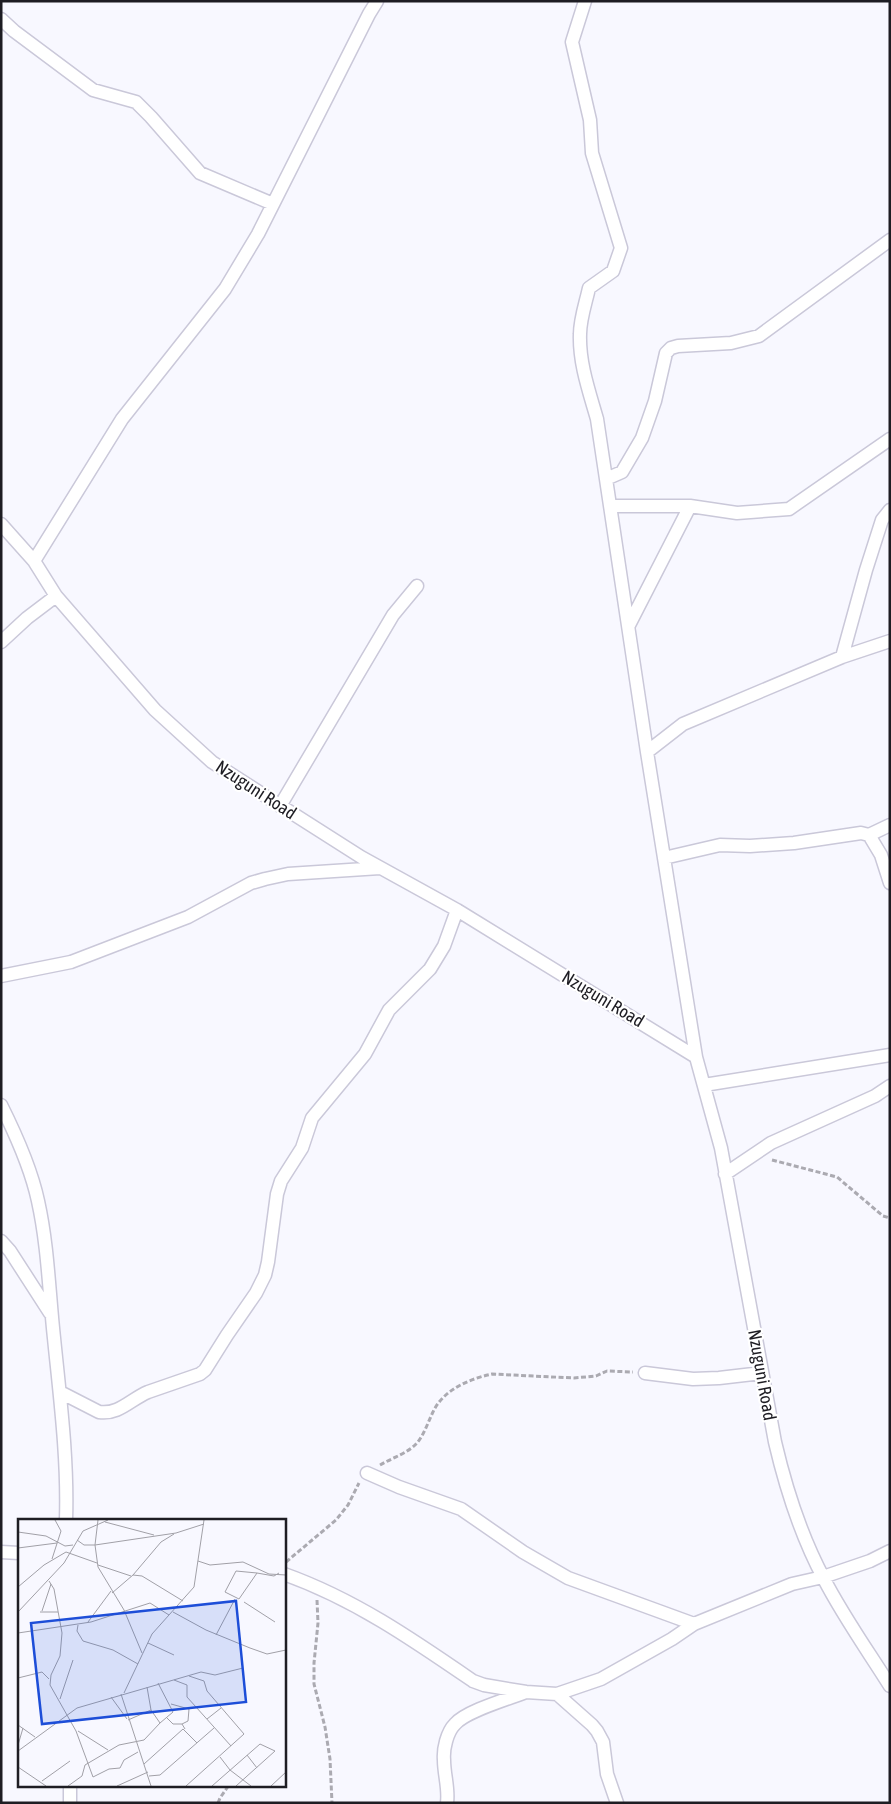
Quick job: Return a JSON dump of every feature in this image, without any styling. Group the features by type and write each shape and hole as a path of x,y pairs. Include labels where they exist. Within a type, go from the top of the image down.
{"street":[{"path":"34,561 122,419 225,289 258,234 376,1"},
{"path":"585,1 572,42 590,120 592,153 621,248 613,270 590,288 580,332 582,366 597,419 647,752 696,1057"},
{"path":"1,19 14,31 93,90 136,102 200,173 273,204"},
{"path":"606,479 622,472 642,438 655,401 666,353 671,348 730,343 759,336 890,240"},
{"path":"610,506 690,506 737,513 788,509 890,439"},
{"path":"629,625 690,506"},
{"path":"842,657 882,520 890,510"},
{"name":"Nzuguni Road","path":"1,524 34,561 56,596 155,710 212,762 380,868 457,910 696,1057 721,1148 762,1373 784,1479 794,1510 823,1577 890,1686"},
{"path":"280,806 393,615 417,586"},
{"path":"1,642 27,618 56,596"},
{"path":"647,752 683,724 842,657 890,641"},
{"path":"664,858 720,845 750,846 794,843 861,833 869,835 890,825"},
{"path":"869,835 880,855 890,883"},
{"path":"1,976 71,962 188,917 251,884 265,879 288,874 380,868"},
{"path":"60,1392 99,1412 105,1413 120,1409 148,1393 200,1374 205,1370 256,1293 265,1275 277,1194 281,1181 302,1148 312,1118 366,1054 389,1010 430,969 444,946 457,910"},
{"path":"704,1085 890,1055"},
{"path":"725,1174 771,1143 876,1096 890,1086"},
{"path":"1,1105 15,1133 38,1201 50,1283 51,1314 60,1392 65,1458 66,1519"},
{"path":"1,1241 10,1251 51,1314"},
{"path":"645,1373 693,1379 762,1373"},
{"path":"367,1472 400,1487 461,1509 523,1552 568,1578 694,1624"},
{"path":"285,1574 315,1585 393,1626 473,1681 484,1685 526,1692 558,1694 601,1679 672,1640 694,1624 792,1584 823,1577 870,1561 890,1551"},
{"path":"1,1552 18,1553"},
{"path":"447,1803 449,1792 444,1752 450,1731 464,1716 526,1692"},
{"path":"558,1694 592,1725 603,1742 607,1774 617,1803"},
{"path":"70,1786 70,1803"}],"path":[{"path":"754,1155 837,1178 883,1216 890,1218"},
{"path":"285,1563 343,1512 367,1472 410,1449 418,1442 434,1409 445,1394 480,1377 492,1374 574,1378 596,1376 607,1370 645,1373"},
{"path":"315,1585 318,1623 314,1684 325,1727 332,1803"},
{"path":"218,1803 228,1786"}]}
